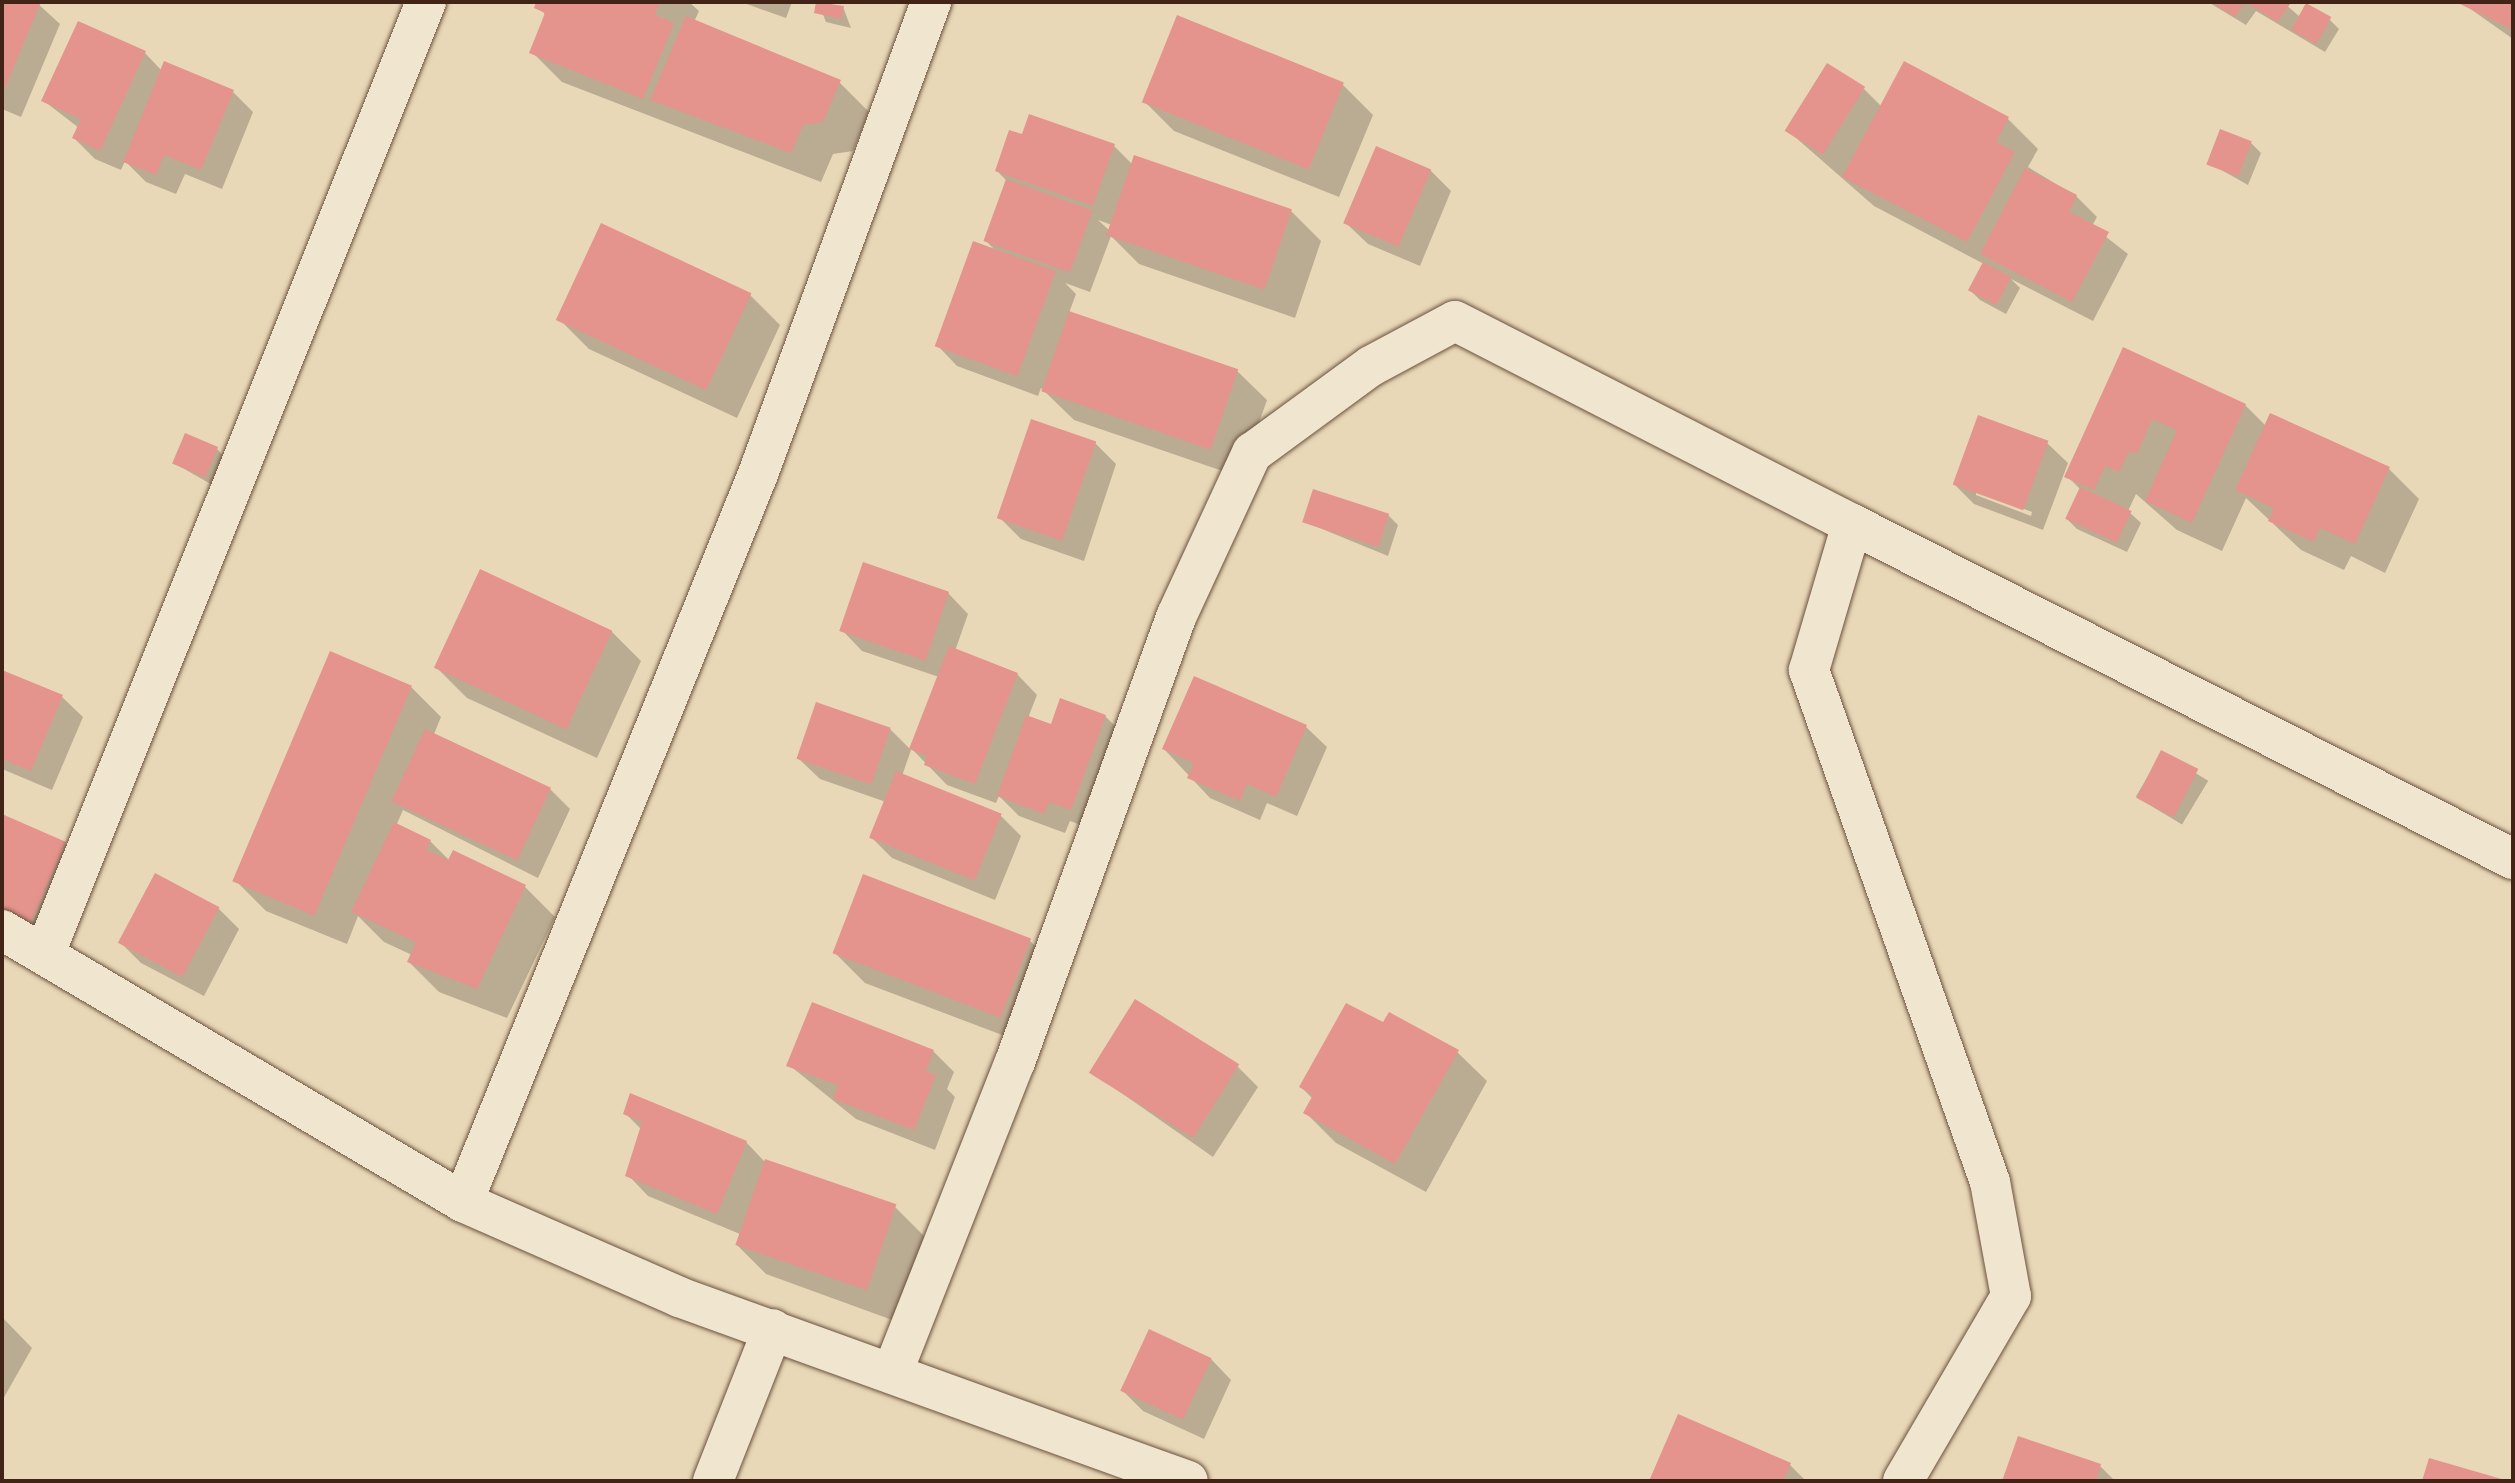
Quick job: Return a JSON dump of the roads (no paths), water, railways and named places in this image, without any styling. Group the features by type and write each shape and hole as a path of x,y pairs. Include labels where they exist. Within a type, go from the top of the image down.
{"street":[{"path":"45,953 426,2"},
{"path":"463,1202 758,474 931,2"},
{"path":"893,1371 1015,1062 1177,615 1252,453 1371,366 1455,321 2513,859"},
{"path":"1852,524 1809,670 1990,1182 2011,1296 1903,1481"},
{"path":"2,930 463,1202 679,1297 893,1371 1188,1481"},
{"path":"713,1481 773,1329"}]}
